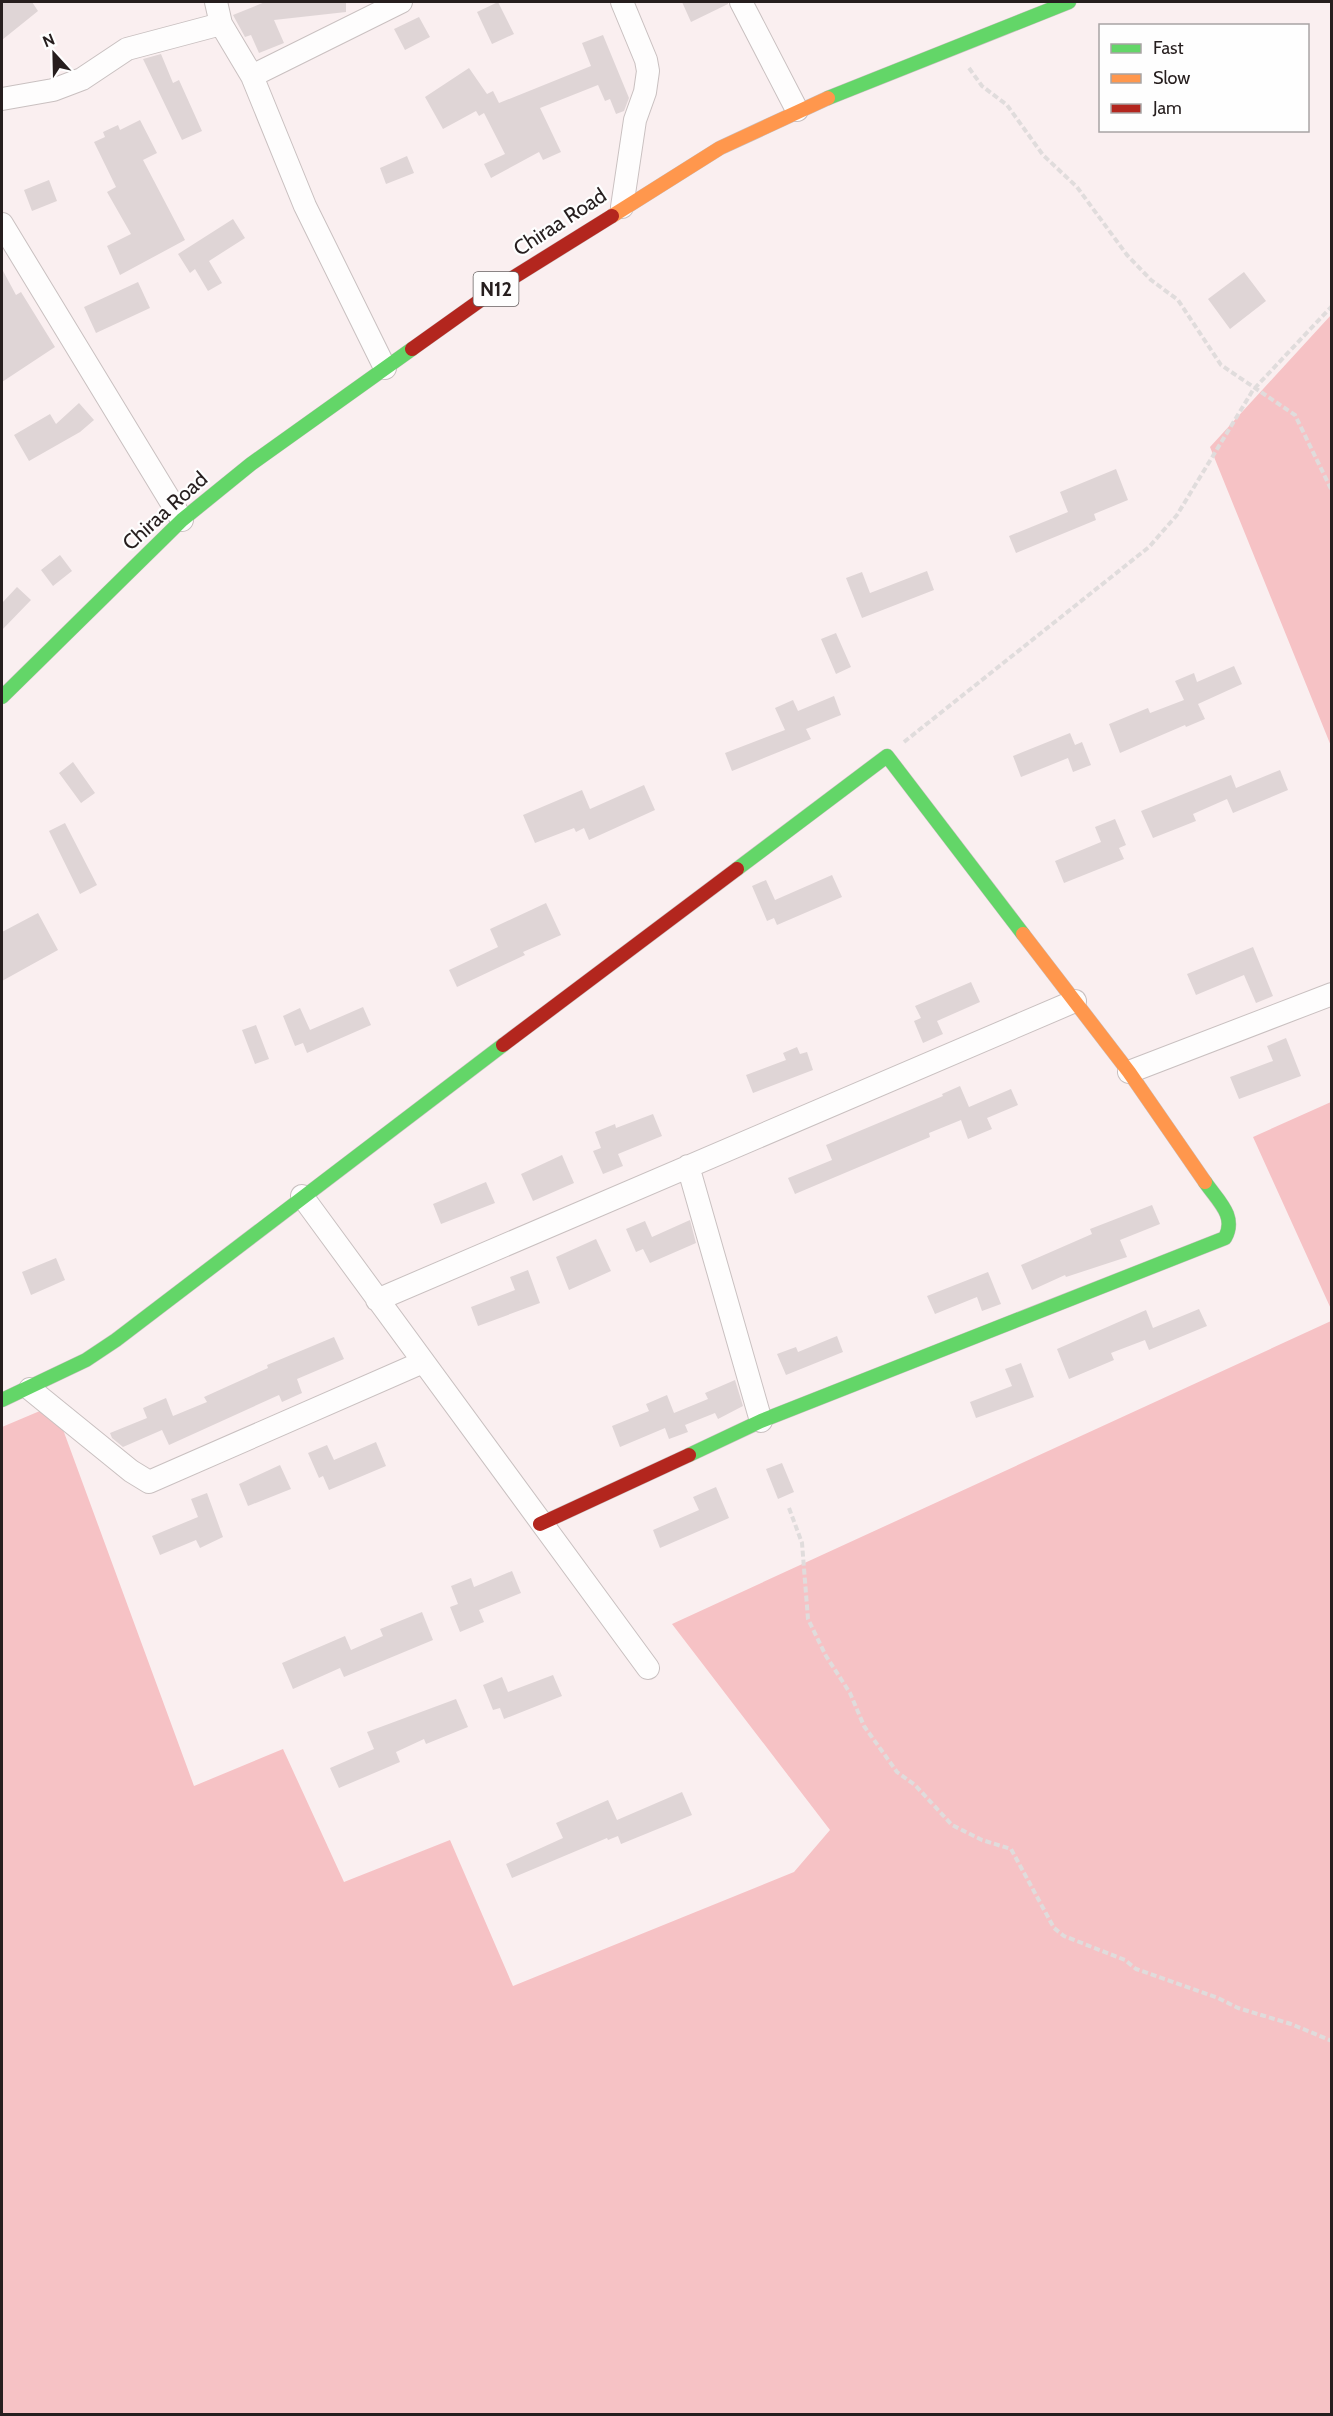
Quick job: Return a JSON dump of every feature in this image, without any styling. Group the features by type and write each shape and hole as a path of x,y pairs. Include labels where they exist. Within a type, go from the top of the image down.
{"main road":[{"name":"Chiraa Road","path":"2,697 182,520 251,464 506,282 622,207 720,148 797,110 1069,2"},
{"path":"2,1400 30,1389 86,1360 116,1340 302,1196 887,756 1129,1072 1230,1218 1231,1227 1225,1238 761,1420 540,1524"}],"street":[{"path":"216,2 221,24 252,76 304,206 385,368"},
{"path":"252,76 401,2"},
{"path":"622,2 646,60 648,71 645,92 635,120 622,207"},
{"path":"741,2 797,110"},
{"path":"2,99 53,90 82,79 127,49 221,24"},
{"path":"2,224 182,520"},
{"path":"1129,1072 1332,994"},
{"path":"377,1300 1074,1001"},
{"path":"688,1166 761,1420"},
{"path":"302,1196 540,1524 648,1668"},
{"path":"30,1389 131,1471 149,1482 423,1362"}],"path":[{"path":"956,47 982,86 1008,105 1043,155 1077,187 1127,255 1151,280 1178,300 1221,365 1232,375 1295,416 1332,491"},
{"path":"887,756 1149,547 1177,515 1255,388 1332,306"},
{"path":"789,1508 802,1543 808,1619 826,1656 850,1693 864,1726 897,1772 925,1795 952,1825 982,1840 1011,1849 1054,1928 1064,1936 1125,1960 1136,1970 1218,1998 1238,2008 1292,2024 1332,2041"}],"shaded area":[{"path":"1331,315 1331,746 1210,447"},
{"path":"1331,1102 1331,1309 1253,1137"},
{"path":"1331,1321 1331,2414 2,2414 2,1427 54,1405 194,1786 283,1749 344,1882 450,1840 513,1986 794,1872 830,1830 672,1624"}],"building":[{"path":"2,2 32,2 38,11 2,40"},
{"path":"265,2 346,2 346,12 274,20 284,43 259,53 251,35 245,37 233,15"},
{"path":"498,2 514,34 492,44 477,12"},
{"path":"682,2 728,2 728,4 691,22"},
{"path":"419,17 430,37 405,50 394,29"},
{"path":"603,35 629,98 624,111 616,114 610,99 605,101 598,85 540,108 561,152 543,160 539,152 491,178 484,164 505,154 484,113 479,116 476,111 443,129 425,97 469,68 487,94 493,91 499,103 591,66 582,43"},
{"path":"161,54 173,83 179,80 202,131 182,140 143,59"},
{"path":"140,120 157,153 143,160 185,240 120,275 107,246 131,234 107,192 116,187 94,142 105,137 103,132 118,125 120,130"},
{"path":"407,156 414,173 386,184 380,168"},
{"path":"49,180 57,201 32,211 24,190"},
{"path":"233,219 245,238 209,261 222,283 208,291 195,269 190,273 178,254"},
{"path":"2,269 16,295 21,292 55,347 2,382"},
{"path":"1244,272 1266,301 1230,329 1208,299"},
{"path":"138,282 150,308 96,333 84,307"},
{"path":"79,403 94,420 80,432 29,461 14,435 50,414 56,424"},
{"path":"1116,469 1128,500 1094,514 1096,520 1016,553 1009,536 1068,512 1060,492"},
{"path":"60,555 72,571 53,586 41,570"},
{"path":"927,571 934,590 862,618 846,578 862,572 870,593"},
{"path":"17,587 31,600 2,630 2,603"},
{"path":"836,633 851,667 836,674 821,639"},
{"path":"1234,666 1242,684 1198,704 1205,719 1186,727 1185,725 1120,753 1109,724 1148,708 1150,713 1184,700 1175,681 1194,673 1197,682"},
{"path":"834,696 841,715 806,729 811,739 732,771 725,753 785,730 775,708 793,700 798,711"},
{"path":"1070,733 1075,745 1082,742 1091,765 1073,772 1068,758 1021,777 1013,756"},
{"path":"73,762 95,793 81,803 59,773"},
{"path":"1280,770 1288,790 1233,813 1227,799 1193,814 1196,821 1153,838 1141,811 1231,775 1236,788"},
{"path":"644,785 655,810 589,840 584,828 576,832 574,828 535,843 523,815 582,790 590,809"},
{"path":"1115,819 1126,845 1119,848 1124,859 1064,883 1055,861 1101,842 1095,827"},
{"path":"65,823 97,885 80,894 49,831"},
{"path":"832,875 842,897 777,925 774,918 767,921 752,886 766,880 775,900"},
{"path":"546,903 561,935 457,987 449,970 498,947 490,929"},
{"path":"38,913 58,950 2,981 2,932"},
{"path":"1253,947 1273,996 1256,1003 1244,975 1196,995 1187,974"},
{"path":"971,982 980,1002 937,1021 943,1034 923,1043 914,1021 921,1018 915,1006"},
{"path":"363,1007 371,1025 307,1053 303,1043 295,1046 283,1016 300,1008 310,1030"},
{"path":"256,1025 269,1059 255,1064 242,1030"},
{"path":"1286,1038 1301,1076 1239,1099 1230,1077 1273,1061 1267,1046"},
{"path":"797,1047 800,1054 807,1052 813,1070 753,1093 746,1075 786,1060 783,1053"},
{"path":"960,1086 969,1107 1011,1089 1018,1105 987,1118 992,1129 968,1139 961,1120 929,1133 930,1137 795,1194 788,1178 832,1160 826,1145 943,1096 942,1094"},
{"path":"653,1114 662,1136 618,1154 623,1166 603,1174 593,1151 601,1148 595,1132 615,1124 616,1128"},
{"path":"562,1155 574,1183 533,1201 521,1174"},
{"path":"486,1182 495,1203 441,1224 433,1204"},
{"path":"1152,1205 1160,1224 1120,1240 1127,1257 1066,1277 1065,1275 1032,1290 1021,1265 1092,1234 1090,1229"},
{"path":"690,1220 696,1243 650,1263 643,1249 636,1252 626,1229 645,1221 652,1237"},
{"path":"596,1239 611,1271 569,1290 556,1257"},
{"path":"56,1258 65,1280 31,1295 22,1272"},
{"path":"528,1270 540,1303 478,1326 471,1307 515,1290 510,1277"},
{"path":"988,1272 1001,1304 982,1311 977,1297 935,1314 927,1296"},
{"path":"1199,1309 1207,1326 1149,1350 1145,1340 1111,1353 1114,1360 1069,1379 1057,1349 1146,1310 1153,1328"},
{"path":"837,1336 843,1352 786,1375 777,1354 796,1347 798,1352"},
{"path":"334,1337 344,1359 297,1379 302,1393 282,1402 279,1395 169,1445 162,1430 123,1447 112,1438 110,1433 147,1418 143,1408 166,1398 173,1416 207,1402 204,1397 268,1368 267,1365"},
{"path":"1021,1363 1034,1397 976,1418 970,1402 1012,1386 1005,1369"},
{"path":"735,1380 743,1406 718,1419 715,1413 685,1425 688,1432 669,1439 665,1428 620,1447 612,1426 649,1411 646,1404 667,1395 674,1413 708,1399 705,1393"},
{"path":"376,1442 386,1466 329,1490 323,1476 319,1478 308,1453 327,1445 334,1460"},
{"path":"782,1463 794,1492 778,1499 766,1469"},
{"path":"280,1465 291,1489 248,1506 239,1484"},
{"path":"716,1487 729,1518 660,1548 653,1530 699,1510 693,1497"},
{"path":"207,1493 223,1537 200,1548 196,1540 160,1555 152,1536 198,1517 191,1499"},
{"path":"512,1571 521,1593 479,1610 484,1622 460,1632 450,1607 458,1604 451,1586 471,1578 474,1587"},
{"path":"422,1612 433,1640 344,1677 340,1668 293,1689 282,1663 345,1636 351,1650 383,1636 380,1629"},
{"path":"553,1675 562,1696 504,1719 500,1708 493,1710 483,1685 502,1677 508,1692"},
{"path":"456,1699 468,1727 426,1744 424,1739 396,1752 400,1762 339,1788 330,1768 374,1749 367,1732"},
{"path":"682,1792 692,1815 621,1844 618,1836 608,1840 607,1838 512,1878 506,1864 563,1838 556,1823 608,1800 617,1820"}],"traffic: fast":[{"path":"828,98 1069,2"},
{"path":"2,697 182,520 251,464 412,349"},
{"path":"737,869 887,756 1023,934"},
{"path":"2,1400 86,1360 116,1340 503,1045"},
{"path":"689,1455 761,1421 1225,1238 1229,1223 1227,1216 1205,1182"}],"traffic: slow":[{"path":"612,216 720,148 828,98"},
{"path":"1023,934 1129,1072 1205,1182"}],"traffic: jam":[{"path":"412,349 506,282 612,216"},
{"path":"503,1045 737,869"},
{"path":"540,1524 689,1455"}]}
